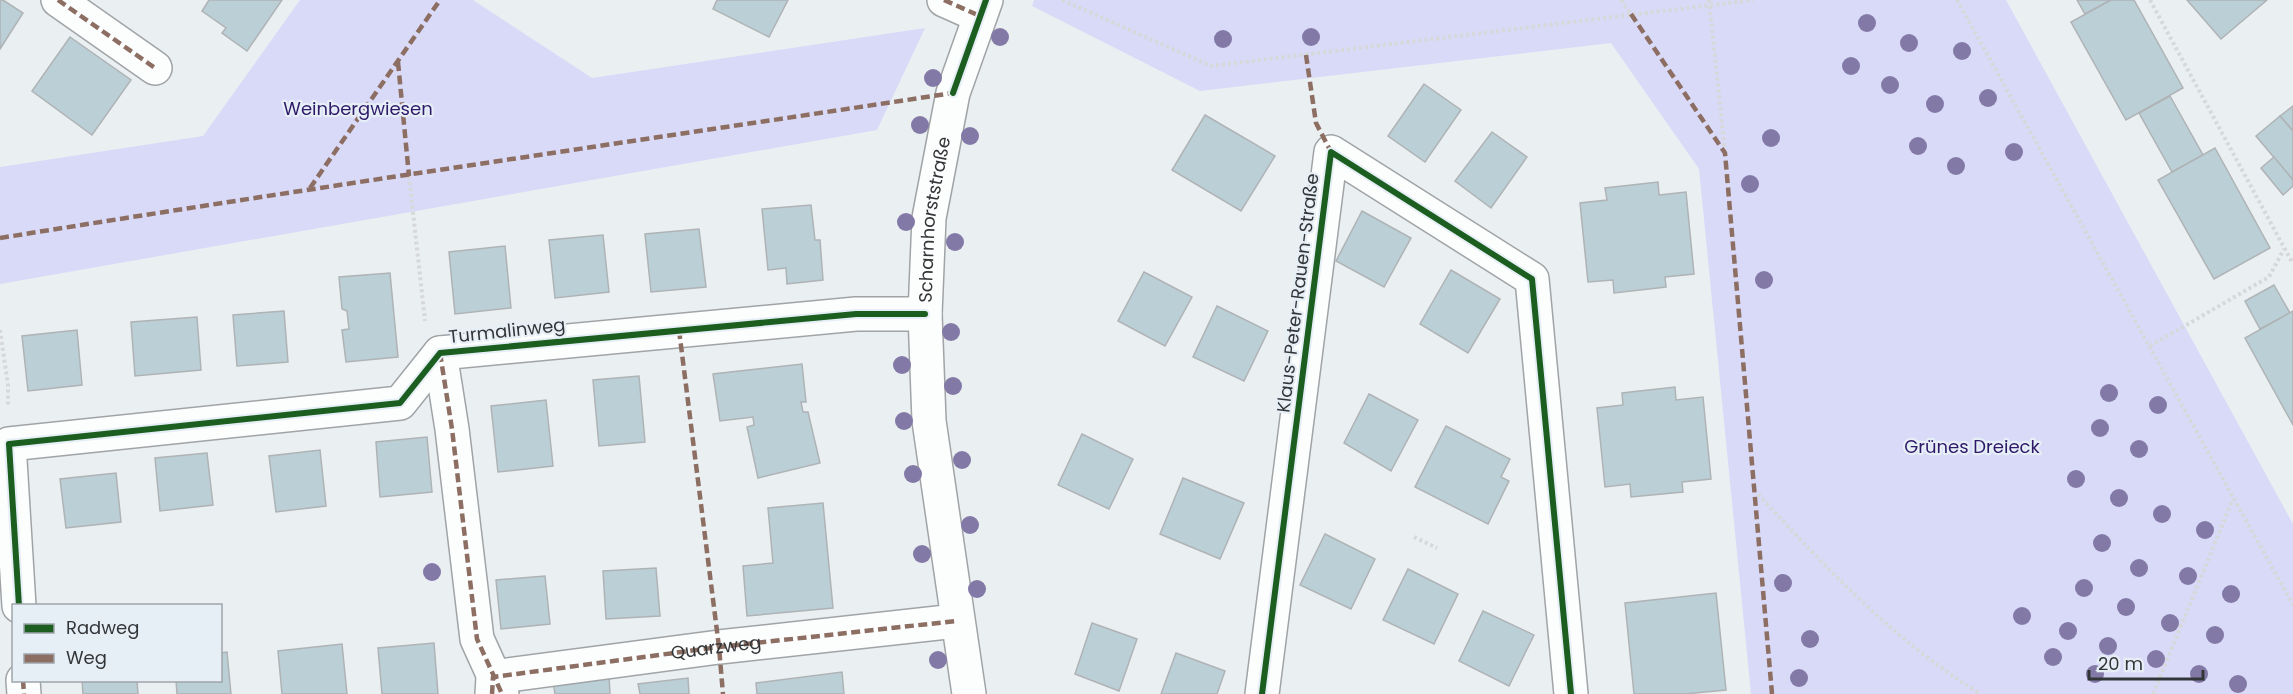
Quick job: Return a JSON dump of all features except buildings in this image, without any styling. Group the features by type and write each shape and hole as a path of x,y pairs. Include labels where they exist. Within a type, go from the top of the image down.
{"street":[{"path":"57,0 155,68"},
{"path":"944,0 983,8"},
{"name":"Scharnhorststraße","path":"969,694 929,421 925,314 929,218 953,93 983,8"},
{"name":"Klaus-Peter-Rauen-Straße","path":"1263,694 1331,152 1532,279 1570,694"},
{"name":"Turmalinweg","path":"4,444 400,404 440,353 856,314 925,314"},
{"path":"440,353 452,429 477,639 496,688"},
{"path":"4,444 19,604"},
{"name":"Quarzweg","path":"496,688 719,647 957,621"}],"path":[{"path":"1062,0 1211,66 1709,3 1753,0"},
{"path":"1621,0 1630,14"},
{"path":"1957,0 2293,605"},
{"path":"2150,0 2293,264"},
{"path":"1709,3 1725,153"},
{"path":"409,176 426,329 440,353"},
{"path":"2150,346 2269,277 2284,249"},
{"path":"0,330 8,385 4,444"},
{"path":"1754,490 1856,597 1942,669 1981,694"},
{"path":"2153,694 2233,498"},
{"path":"1414,537 1437,548"}],"green space":[{"name":"Weinbergwiesen","path":"300,0 473,0 592,78 925,28 877,130 0,284 0,167 203,136"},
{"name":"Grünes Dreieck","path":"1034,0 2006,0 2293,524 2293,694 1751,694 1699,169 1611,43 1200,91 1032,6"}],"marked path":[{"path":"58,0 155,68"},
{"path":"310,188 440,0"},
{"path":"944,0 980,16"},
{"path":"1631,14 1725,153 1772,694"},
{"path":"1306,55 1316,123 1331,152"},
{"path":"398,62 409,176"},
{"path":"0,238 953,93"},
{"path":"679,330 723,694"},
{"path":"440,353 452,429 477,639 502,694"},
{"path":"492,694 493,677 719,647 956,621"},
{"path":"23,682 24,694"}],"cycle path":[{"path":"953,93 986,0"},
{"path":"1262,694 1331,152 1532,279 1571,694"},
{"path":"19,604 9,444 400,403 440,353 856,314 925,314"}]}
